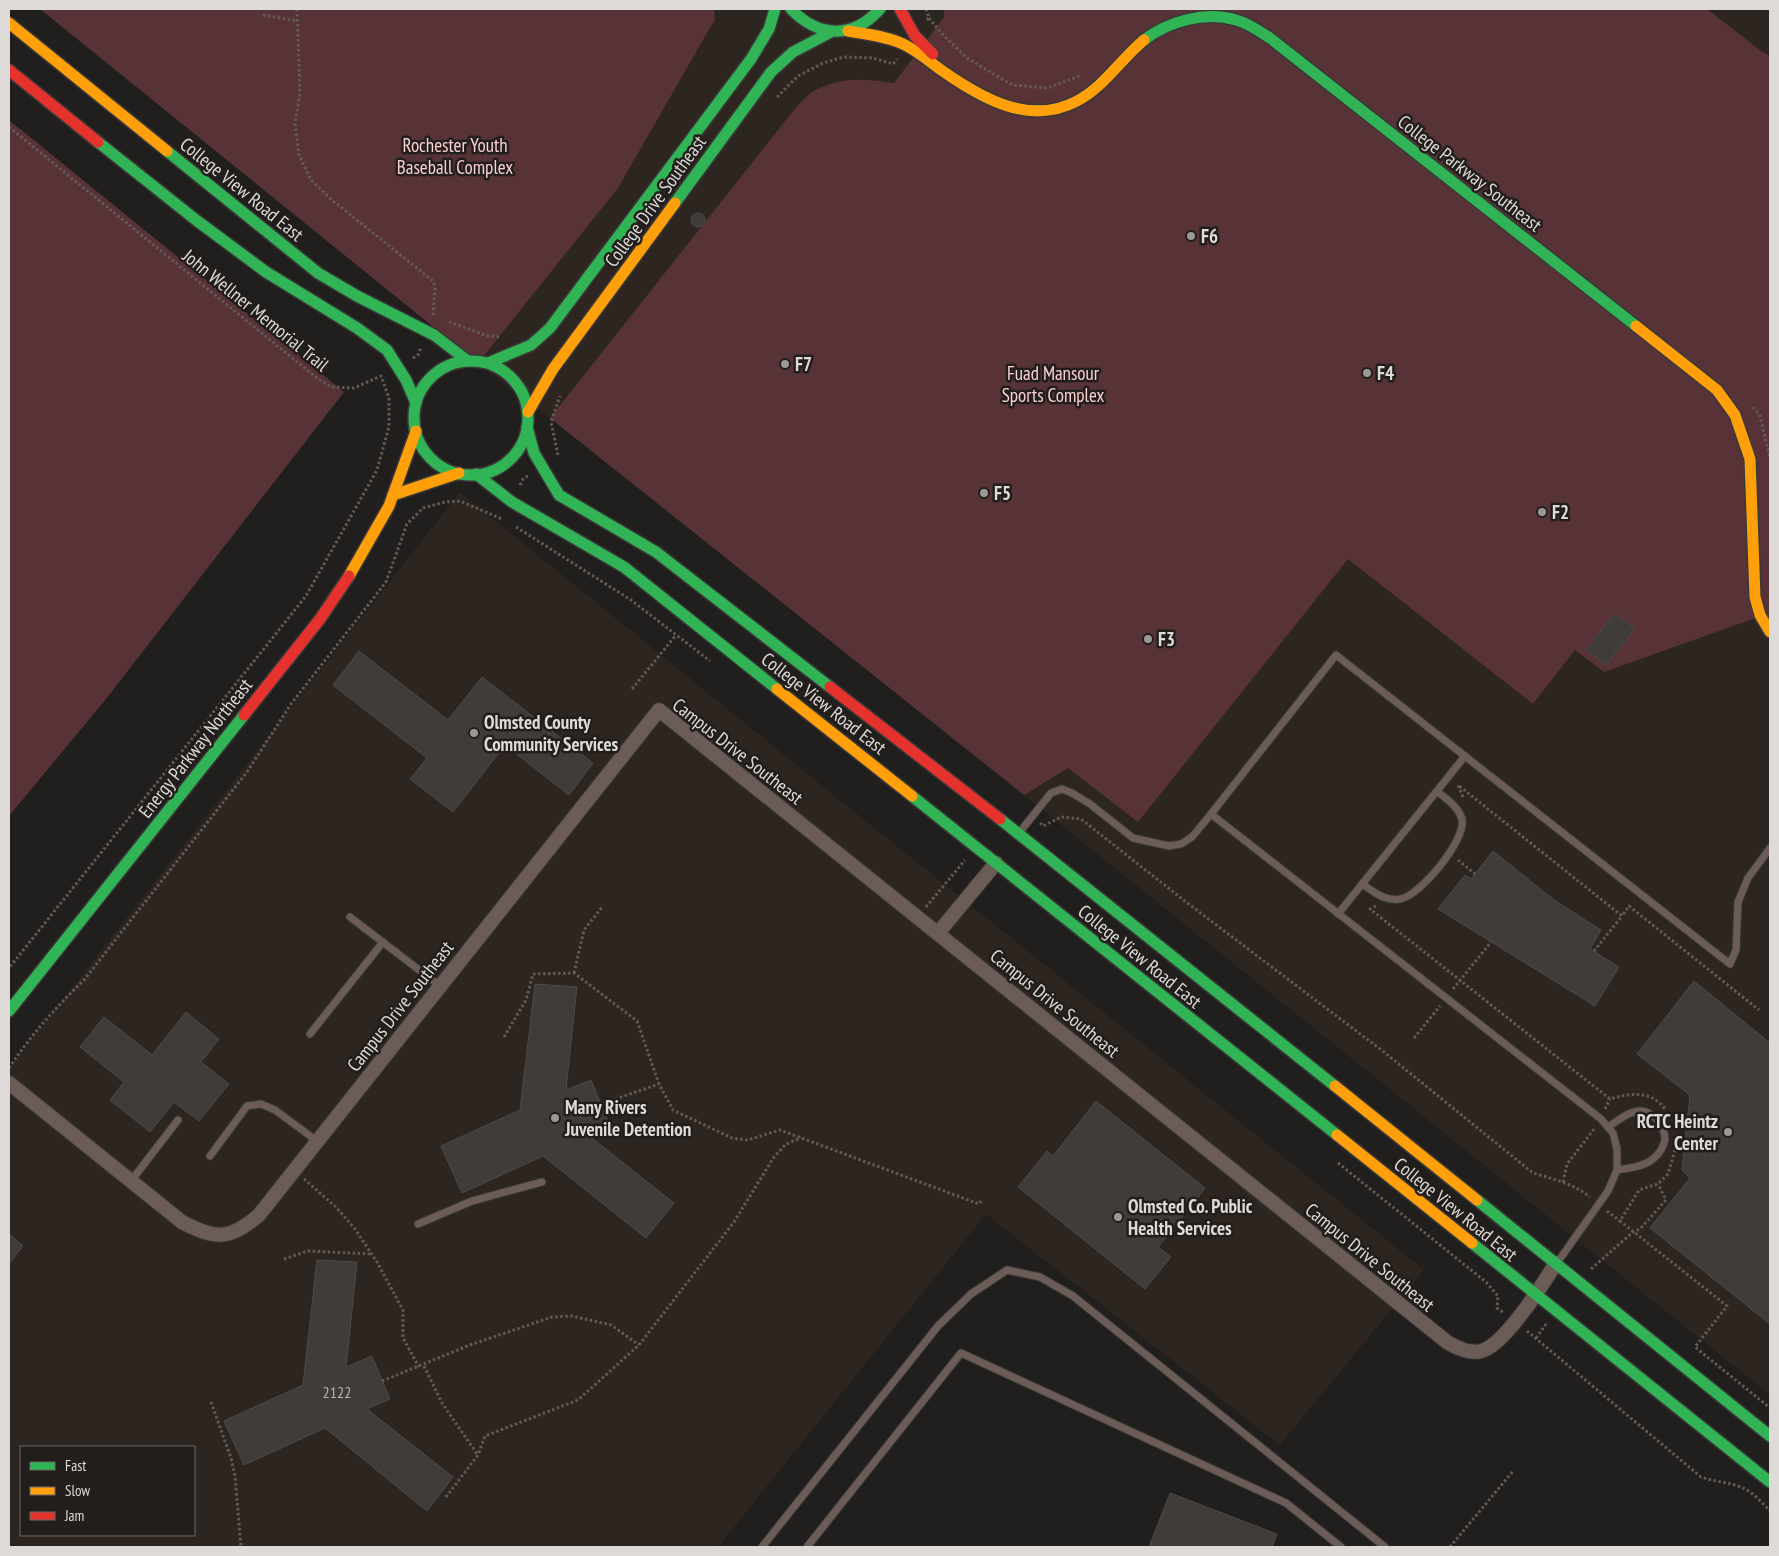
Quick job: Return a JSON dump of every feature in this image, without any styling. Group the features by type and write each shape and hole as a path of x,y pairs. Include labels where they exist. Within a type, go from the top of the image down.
{"main road":[{"name":"College Drive Southeast","path":"488,363 531,345 550,328 751,59 766,36 776,9"},
{"path":"792,9 797,16 812,27 831,32 848,31 868,22 880,9"},
{"name":"College Parkway Southeast","path":"900,9 915,36 968,89"},
{"name":"College Parkway Southeast","path":"848,31 881,37 908,47 968,89 997,105 1027,111 1052,110 1077,102 1098,88 1142,42 1162,29 1189,19 1216,18 1235,20 1252,26 1270,38 1717,390 1735,415 1750,459 1755,597 1760,615 1770,632"},
{"name":"College View Road East","path":"9,23 318,273 357,296 434,335 468,361"},
{"name":"College Drive Southeast","path":"528,412 553,369 771,72 793,52 831,32"},
{"path":"9,70 196,220 266,272 357,328 387,350 406,380 416,403"},
{"path":"468,361 488,363 503,370 515,381 524,396 528,412 528,427 518,450 510,460 500,467 476,474 459,473 440,465 425,450 416,431 414,417 416,403 423,387 435,374 450,365 468,361"},
{"name":"College View Road East","path":"528,427 534,453 559,495 656,552 1018,833 1770,1436"},
{"name":"Energy Parkway Northeast","path":"9,1011 320,619 389,506 416,431"},
{"path":"393,495 459,473"},
{"name":"College View Road East","path":"476,474 512,502 624,567 1770,1482"}],"street":[{"name":"Campus Drive Southeast","path":"9,1084 182,1222 200,1232 219,1236 234,1233 245,1227 259,1214 658,710 1458,1349 1481,1351 1495,1344 1536,1295 1556,1263"},
{"path":"938,933 996,863"}],"lane":[{"path":"1018,833 1051,794 1062,789 1090,804 1134,838 1169,846 1181,844 1192,837 1211,814 1336,655 1730,964 1736,950 1738,902 1748,878 1770,848"},
{"path":"1338,914 1465,756"},
{"path":"1362,884 1384,898 1399,900 1413,894 1425,884 1449,853 1461,833 1462,820 1458,809 1436,791"},
{"path":"1211,814 1601,1119 1613,1133 1617,1149 1617,1170 1608,1191 1556,1263"},
{"path":"350,917 440,986"},
{"path":"310,1034 383,942"},
{"path":"210,1156 247,1106 261,1104 275,1110 317,1141"},
{"path":"1608,1127 1627,1114 1641,1111 1652,1114 1662,1127 1665,1138 1661,1150 1653,1159 1638,1166 1617,1170"},
{"path":"131,1181 178,1120"},
{"path":"418,1224 472,1201 542,1182"},
{"path":"762,1547 938,1326 971,1294 1008,1270 1040,1278 1073,1296 1385,1547"},
{"path":"806,1547 962,1353 1286,1503 1341,1547"}],"path":[{"path":"263,15 298,21 296,9"},
{"path":"929,18 941,33 967,58 1012,85 1048,88 1086,74"},
{"name":"John Wellner Memorial Trail","path":"9,127 318,378 332,387 354,388 381,376 418,355 433,316 435,287 433,282 332,200 311,180 299,155 295,123 300,93 298,21"},
{"path":"775,99 798,76 823,63 844,57 873,58 893,64 908,47"},
{"path":"442,320 488,336 505,337"},
{"path":"9,968 306,596 377,470 389,427 389,398 381,376"},
{"path":"9,1068 62,1001 84,980 247,772 290,704 386,582 407,524 423,508 445,502 460,501 504,520"},
{"path":"512,525 631,600 712,663"},
{"path":"632,689 676,635"},
{"path":"1464,800 1458,785 1622,916"},
{"path":"1031,817 1043,826 1061,817 1081,819 1186,902 1384,1052 1533,1173 1562,1182 1582,1191 1727,1306 1695,1347 1770,1408"},
{"path":"1449,853 1475,874"},
{"path":"1454,867 1463,855"},
{"path":"956,856 984,877"},
{"path":"918,917 964,862"},
{"path":"1377,905 1370,909 1610,1099"},
{"path":"574,973 584,930 603,906"},
{"path":"1594,951 1629,906 1760,1010"},
{"path":"504,1037 526,1000 533,974 574,973 637,1021 659,1084 673,1110 732,1138 748,1140 780,1130 979,1204 984,1199"},
{"path":"601,1104 659,1084"},
{"path":"1610,1099 1626,1095 1646,1095 1661,1104 1666,1111"},
{"path":"1562,1182 1567,1164 1593,1133 1610,1099"},
{"path":"446,1497 478,1455 485,1436 578,1400 639,1345 734,1222 774,1158 786,1144 802,1138"},
{"path":"1620,1222 1639,1190 1658,1184 1668,1174 1674,1157 1675,1147"},
{"path":"1332,1157 1486,1282 1498,1296 1497,1308 1515,1321"},
{"path":"294,1170 317,1188 336,1207 355,1229 372,1254 403,1310 403,1338 419,1367"},
{"path":"1633,1232 1640,1229 1666,1200 1658,1184"},
{"path":"284,1259 308,1251 372,1254"},
{"path":"382,1381 470,1345 552,1317 572,1316 611,1324 639,1345"},
{"path":"1536,1338 1702,1477 1746,1488 1770,1511"},
{"path":"424,1365 442,1403 478,1455"},
{"path":"211,1402 231,1458 235,1476 241,1547"},
{"path":"1450,1547 1514,1470"}],"shaded area":[{"path":"40,9 1770,9 1770,1395 1024,795 550,418 478,363"},
{"path":"460,492 1424,1270 1280,1445 986,1214 718,1547 9,1547 9,1068"}],"green space":[{"name":"Rochester Youth Baseball Complex","path":"40,9 714,9 715,19 618,188 478,363"},
{"name":"Fuad Mansour Sports Complex","path":"944,9 1707,9 1770,56 1770,619 1764,615 1604,672 1575,650 1533,704 1348,559 1138,822 1068,768 1024,795 550,418 804,99 813,92 835,82 874,80 894,83 944,17"},
{"path":"9,120 344,392 106,699 9,816"}],"building":[{"path":"695,213 701,213 705,220 701,227 695,227 691,223 691,217"},
{"path":"1615,613 1635,629 1606,665 1586,650"},
{"name":"Olmsted County Community Services","path":"359,651 448,720 482,677 593,763 569,795 505,745 453,812 410,779 427,758 333,685"},
{"path":"1493,851 1554,900 1601,930 1590,949 1619,967 1595,1006 1438,909 1465,875 1471,879"},
{"name":"RCTC Heintz Center","path":"1694,981 1770,1043 1770,1324 1650,1228 1690,1178 1682,1170 1690,1095 1637,1054"},
{"name":"Many Rivers Juvenile Detention","path":"535,984 577,987 566,1090 591,1080 610,1126 588,1135 674,1203 646,1238 543,1156 462,1193 441,1146 520,1110"},
{"path":"186,1012 219,1039 201,1062 229,1084 199,1121 174,1102 150,1132 110,1100 124,1082 80,1047 104,1017 152,1055"},
{"name":"Olmsted Co. Public Health Services","path":"1096,1101 1205,1188 1158,1247 1171,1257 1145,1289 1018,1187 1047,1151 1053,1156"},
{"path":"9,1234 23,1246 9,1264"},
{"path":"317,1260 357,1262 346,1367 372,1356 390,1399 367,1409 453,1477 427,1511 325,1428 244,1465 224,1421 303,1385"},
{"path":"1170,1493 1277,1534 1272,1547 1149,1547"}],"traffic: fast":[{"path":"488,363 531,345 550,328 751,59 769,29 775,9"},
{"path":"791,9 802,19 813,25 824,30 836,31 859,26 880,9"},
{"path":"1144,40 1176,23 1200,17 1224,17 1240,21 1253,28 1270,38 1636,326"},
{"path":"675,203 771,72 793,52 831,32"},
{"path":"98,142 196,220 266,272 357,328 387,350 406,380 416,403"},
{"path":"167,151 318,273 357,296 434,335 468,361"},
{"path":"471,361 493,366 511,378 523,396 528,418 523,440 511,458 493,470 471,475 449,470 431,458 419,440 414,418 419,396 431,378 449,366 471,361"},
{"path":"527,427 534,453 559,495 656,552 830,687"},
{"path":"476,474 512,502 624,567 777,689"},
{"path":"9,1011 244,715"},
{"path":"912,796 1337,1135"},
{"path":"1000,819 1335,1086"},
{"path":"1477,1200 1770,1436"},
{"path":"1472,1243 1770,1482"}],"traffic: slow":[{"path":"9,23 167,151"},
{"path":"848,31 883,37 903,44 959,82 991,100 1025,110 1042,111 1059,108 1087,95 1104,81 1144,40"},
{"path":"528,412 553,369 675,203"},
{"path":"1636,326 1717,390 1735,415 1750,459 1755,597 1760,615 1770,632"},
{"path":"349,576 389,506 416,431"},
{"path":"393,495 459,473"},
{"path":"777,689 912,796"},
{"path":"1335,1086 1477,1200"},
{"path":"1337,1135 1472,1243"}],"traffic: jam":[{"path":"900,9 915,36 933,54"},
{"path":"9,70 98,142"},
{"path":"244,715 320,619 349,576"},
{"path":"830,687 1000,819"}],"place":[{"name":"F6","path":"1191,236"},
{"name":"F7","path":"785,364"},
{"name":"F4","path":"1367,373"},
{"name":"F5","path":"984,493"},
{"name":"F2","path":"1542,512"},
{"name":"F3","path":"1148,639"},
{"name":"Olmsted County Community Services","path":"474,733"},
{"name":"Many Rivers Juvenile Detention","path":"555,1118"},
{"name":"RCTC Heintz Center","path":"1728,1132"},
{"name":"Olmsted Co. Public Health Services","path":"1118,1217"}]}
